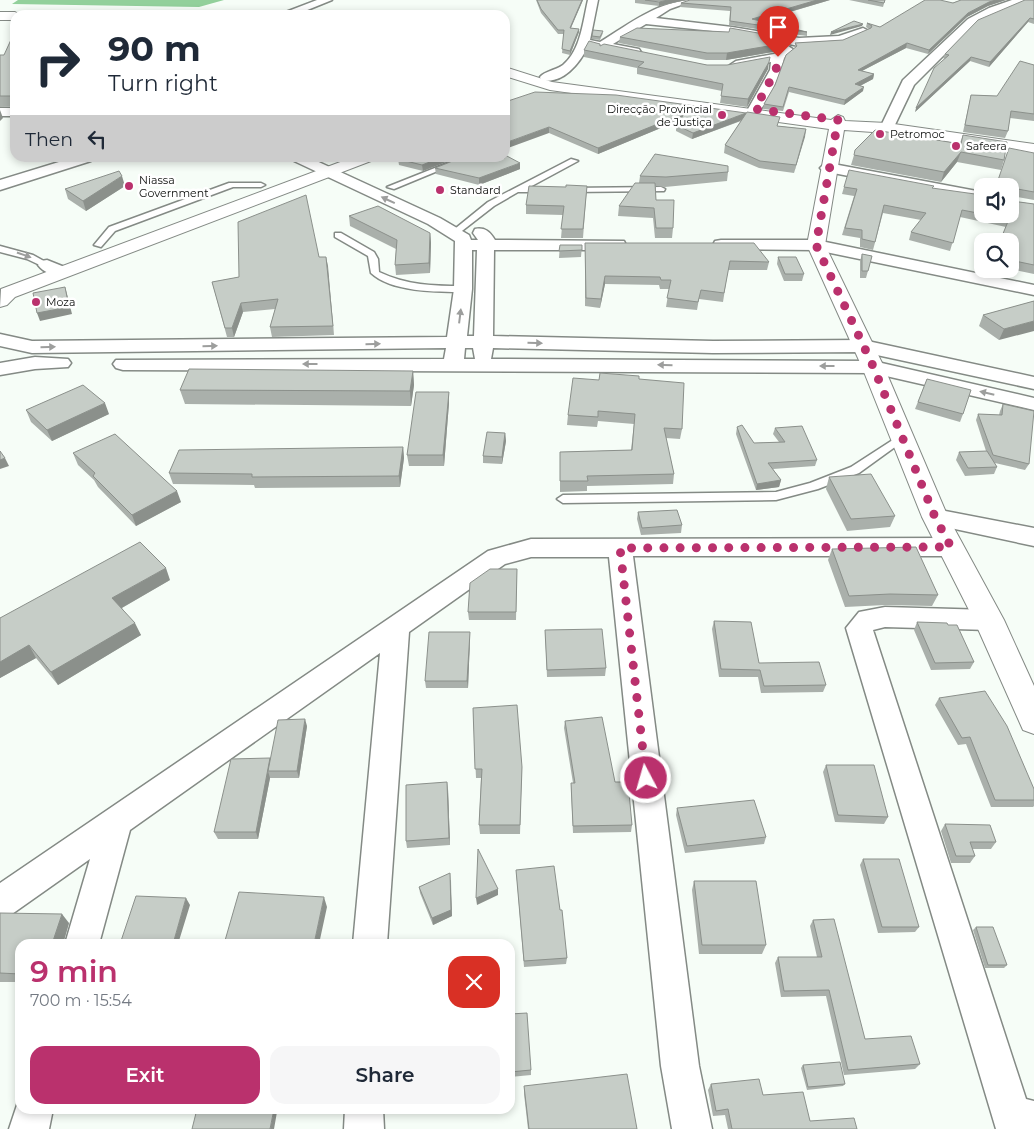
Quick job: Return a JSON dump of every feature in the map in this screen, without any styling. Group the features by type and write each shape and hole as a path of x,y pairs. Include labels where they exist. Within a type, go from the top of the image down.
{"street":[{"path":"298,10 327,0"},
{"path":"513,90 548,82 574,62 583,42 593,0"},
{"path":"603,45 666,7 690,0"},
{"path":"887,128 908,84 972,22 993,10 1022,0"},
{"path":"643,20 732,30 799,42 841,39 863,32"},
{"path":"583,42 650,55"},
{"path":"726,66 778,57 799,42"},
{"path":"755,109 776,70 778,57"},
{"path":"510,65 548,82 755,109 837,122"},
{"path":"510,72 548,82 867,125 1034,150"},
{"path":"837,122 816,245 868,356 935,517 989,620 1034,721"},
{"path":"0,185 73,162"},
{"path":"0,282 54,268 225,204 326,162"},
{"path":"326,162 461,234 486,245 636,245"},
{"path":"225,204 261,185 326,162 392,187 461,234"},
{"path":"828,168 974,195"},
{"path":"0,301 8,293 98,245 159,229"},
{"path":"453,364 463,289 461,234"},
{"path":"483,364 486,245"},
{"path":"706,245 816,245 1034,290"},
{"path":"0,340 32,347 484,342 714,356"},
{"path":"0,369 35,363 483,364 714,356 868,356 1034,383"},
{"path":"868,356 1034,404"},
{"path":"935,517 1034,537"},
{"path":"0,903 496,557 531,548 951,547"},
{"path":"620,548 680,1066 692,1129"},
{"path":"989,620 885,617 868,620 859,628 1020,1122"},
{"path":"370,939 396,626"},
{"path":"83,939 117,821"},
{"path":"28,1129 32,1114"},
{"path":"364,1114 364,1129"}],"lane":[{"path":"461,234 491,204 574,161"},
{"path":"392,187 455,162"},
{"path":"98,245 112,229 232,185 261,185"},
{"path":"562,190 661,189"},
{"path":"517,190 552,190"},
{"path":"338,235 371,254 374,258 375,273 384,278 406,286 463,289"},
{"path":"0,249 30,257 54,268"},
{"path":"563,499 776,496 814,486 855,470 902,436"}],"green space":[{"path":"18,0 224,0 199,7 12,4"}],"building":[{"path":"537,0 582,0 570,28 579,29 570,51 562,49 564,30 558,30 541,9"},
{"path":"645,0 668,0 659,2"},
{"path":"690,0 817,0 752,19 807,32 730,21 731,7 681,3"},
{"path":"868,0 885,0 884,3"},
{"path":"925,0 940,0 953,3 961,0 996,0 968,13 929,50 907,43 858,70 874,74 855,84 864,87 845,100 789,87 783,107 764,104 775,85 786,55 797,46 795,43 843,40 871,28 872,26 867,23 880,27"},
{"path":"1025,0 1034,0 1034,19 1030,18 990,62 971,57 916,108 934,68 949,55 945,54 978,20"},
{"path":"854,21 863,24 831,32"},
{"path":"637,28 729,32 730,28 786,38 774,45 727,53 707,53 620,37"},
{"path":"593,30 603,31 600,37 592,36"},
{"path":"589,41 600,44 600,46 604,44 707,65 727,65 770,57 748,99 721,96 723,84 638,67 644,62 584,50"},
{"path":"10,42 10,96 0,96 0,55 4,55"},
{"path":"1020,61 1034,65 1034,114 1011,111 1008,131 965,125 971,95 997,96"},
{"path":"535,92 616,95 746,113 693,133 676,125 685,113 598,148 549,127 510,141 510,100"},
{"path":"747,112 780,117 777,126 806,129 796,165 760,161 725,145"},
{"path":"875,130 961,144 963,135 1007,142 1004,160 961,152 944,172 854,155 855,150"},
{"path":"1009,148 1034,153 1034,192 1019,189 1019,178 999,178"},
{"path":"655,154 728,166 728,172 666,177 640,176"},
{"path":"510,158 520,163 479,178 435,168 450,162 510,162"},
{"path":"410,162 430,162 422,165"},
{"path":"849,170 934,186 932,188 974,194 974,212 962,210 953,243 911,232 926,213 884,205 875,242 862,239 862,230 845,228 857,189 844,187"},
{"path":"119,171 122,176 83,201 65,189"},
{"path":"635,183 655,183 656,200 674,200 673,228 656,228 654,208 619,206"},
{"path":"566,185 587,186 583,229 561,229 564,206 526,205 529,186 566,187"},
{"path":"306,195 319,257 326,257 333,326 270,327 278,299 241,303 232,328 225,328 212,282 239,277 238,222"},
{"path":"1019,202 1034,204 1034,265 1019,262 1019,233 1003,233 1007,223 1019,223"},
{"path":"378,206 430,233 429,263 395,265 397,240 349,216"},
{"path":"585,243 754,243 769,262 730,261 724,293 701,290 698,302 667,298 671,280 661,280 660,277 605,276 601,299 586,298"},
{"path":"560,245 582,245 582,250 559,251"},
{"path":"862,254 872,256 868,271 862,271"},
{"path":"778,257 796,257 804,274 785,274"},
{"path":"65,287 69,307 37,313 33,293"},
{"path":"1034,301 1034,321 1004,329 983,315"},
{"path":"189,369 413,371 410,391 180,390"},
{"path":"600,373 639,376 639,379 684,383 682,429 664,428 674,474 587,476 588,481 560,481 560,452 632,450 635,414 598,411 598,417 568,415 573,378 599,380"},
{"path":"927,379 971,390 963,414 918,402"},
{"path":"83,385 105,403 47,430 26,410"},
{"path":"416,392 449,392 443,455 407,455"},
{"path":"1003,404 1034,411 1029,464 993,455 978,414 1002,415"},
{"path":"742,425 754,443 785,442 775,428 802,426 817,460 768,463 781,480 757,484 737,427"},
{"path":"487,432 505,433 502,457 483,456"},
{"path":"115,434 177,491 132,515 93,476 95,473 73,453"},
{"path":"403,447 399,476 252,477 252,474 169,473 179,450"},
{"path":"0,451 5,458 0,460"},
{"path":"987,451 997,467 968,468 959,452"},
{"path":"871,474 895,516 851,519 829,477"},
{"path":"677,510 682,525 642,528 638,512"},
{"path":"140,542 166,568 112,598 135,623 51,672 29,645 0,662 0,618"},
{"path":"916,547 938,595 890,594 849,596 832,549"},
{"path":"490,569 517,569 516,612 468,612 470,583"},
{"path":"714,621 751,622 759,663 819,662 826,685 764,686 760,670 721,669"},
{"path":"917,622 957,625 974,662 935,663"},
{"path":"602,629 606,668 547,670 545,630"},
{"path":"429,632 470,632 467,681 425,681"},
{"path":"985,691 1007,726 1034,789 1034,800 995,800 970,737 962,738 939,698"},
{"path":"517,705 522,767 520,825 479,825 482,769 475,769 473,708"},
{"path":"602,717 615,782 628,782 632,825 573,826 571,783 575,783 565,721"},
{"path":"305,719 297,771 268,771 278,720"},
{"path":"270,758 256,832 214,832 231,759"},
{"path":"826,765 874,765 888,817 838,815"},
{"path":"447,782 449,838 406,841 406,785"},
{"path":"754,800 766,837 687,846 677,808"},
{"path":"945,824 990,825 996,842 970,842 975,856 956,856"},
{"path":"478,849 498,889 476,898"},
{"path":"863,859 899,859 919,927 882,927"},
{"path":"554,866 560,910 562,910 567,958 524,961 516,870"},
{"path":"450,873 451,910 432,918 419,887"},
{"path":"694,881 756,881 766,945 702,945"},
{"path":"239,892 324,897 315,939 225,939"},
{"path":"136,896 186,898 174,939 122,939"},
{"path":"0,913 62,914 54,939 15,939 15,974 0,973"},
{"path":"834,919 865,1039 911,1036 920,1064 848,1070 829,990 784,991 778,957 822,957 813,920"},
{"path":"976,927 993,927 1007,965 988,965"},
{"path":"527,1013 531,1070 515,1072 515,1014"},
{"path":"840,1062 845,1084 808,1087 803,1065"},
{"path":"627,1074 637,1129 529,1129 524,1086"},
{"path":"759,1079 763,1095 803,1092 810,1121 854,1118 857,1129 732,1129 728,1109 716,1111 711,1084"},
{"path":"196,1114 273,1114 270,1129 192,1129"}],"place":[{"name":"Direcção Provincial de Justiça","path":"722,115"},
{"name":"Petromoc","path":"880,134"},
{"name":"Safeera","path":"956,146"},
{"name":"Niassa Government","path":"129,186"},
{"name":"Standard","path":"440,190"},
{"name":"Moza","path":"36,302"}],"route":[{"path":"646,778 620,548 951,547 935,517 873,366 816,245 828,168 838,120 755,109 776,70 778,57"}]}
